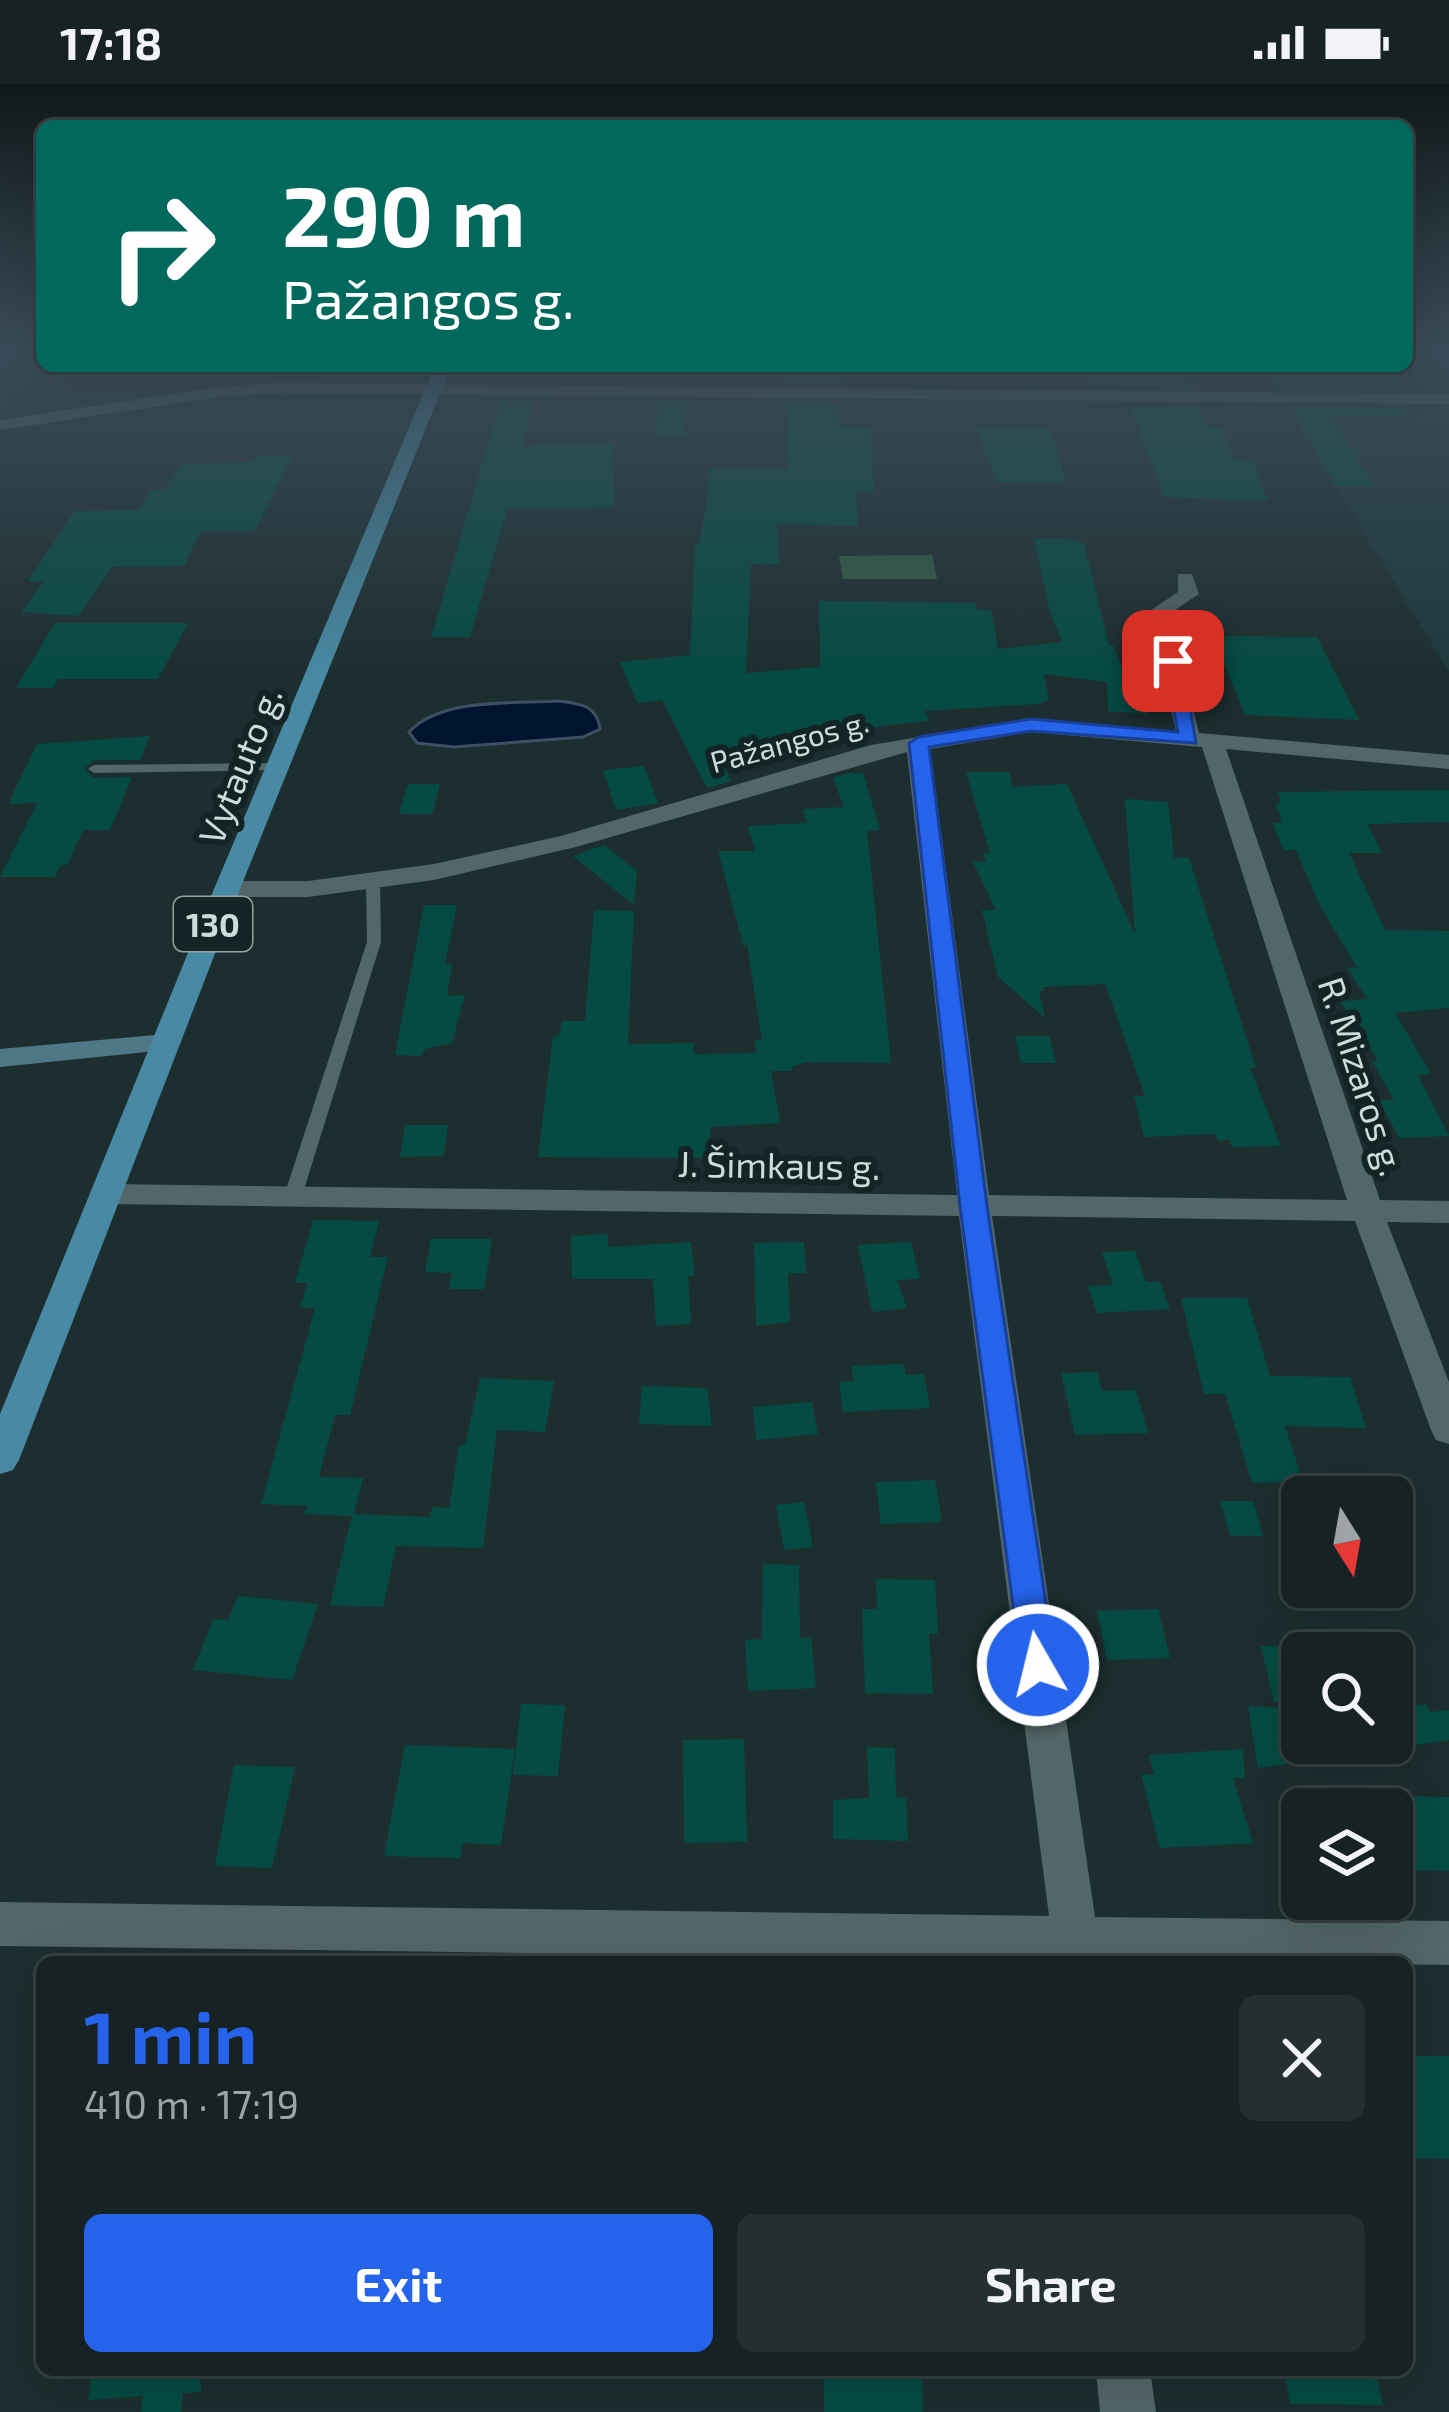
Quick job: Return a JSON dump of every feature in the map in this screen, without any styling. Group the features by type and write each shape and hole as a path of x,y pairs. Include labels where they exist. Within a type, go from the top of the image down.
{"main road":[{"name":"Vytauto g.","path":"0,1460 405,458"},
{"path":"0,1058 166,1043"}],"street":[{"name":"R. Mizaros g.","path":"1185,578 1189,594 1158,612 1367,1211 1449,1430"},
{"name":"Pažangos g.","path":"227,889 308,889 373,881 566,842 779,776 919,743 1031,725 1449,762"},
{"path":"919,743 974,1206 1077,1952"},
{"name":"J. Šimkaus g.","path":"109,1194 1449,1212"},
{"path":"0,1924 1077,1952 1449,1943"},
{"path":"1124,2376 1128,2412"}],"lane":[{"path":"94,769 277,767"},
{"path":"293,1196 374,942 373,881"}],"shaded area":[{"path":"1318,458 1449,458 1449,672"}],"green space":[{"path":"932,555 937,579 843,579 839,556"}],"water":[{"path":"560,701 592,710 600,729 583,737 454,747 417,743 409,732 423,721 459,708"}],"building":[{"path":"255,458 291,458 255,531 201,531 184,566 112,567 78,616 21,612 44,581 28,581 74,511 140,510 151,490 164,490 182,464 254,462"},
{"path":"484,458 613,458 614,507 507,509 470,637 431,637"},
{"path":"787,458 872,458 874,493 856,492 858,526 777,524 779,564 751,564 746,673 820,667 819,601 975,603 977,610 991,610 998,649 1062,642 1050,612 1034,539 1070,539 1084,544 1109,646 1114,646 1123,672 1143,675 1147,714 1108,711 1107,682 1044,674 1049,700 1038,704 924,711 930,721 761,739 762,750 720,756 731,781 707,788 662,700 637,703 620,662 690,655 695,544 699,544 709,469 787,469"},
{"path":"987,458 1059,458 1066,483 997,482"},
{"path":"1149,458 1252,460 1268,501 1164,497"},
{"path":"1319,458 1356,458 1374,486 1336,486"},
{"path":"55,623 188,623 158,679 58,679 53,688 16,688"},
{"path":"1213,636 1317,637 1359,720 1245,715"},
{"path":"150,736 140,760 94,760 84,768 94,778 132,777 110,830 83,830 67,865 61,865 55,877 0,877 37,803 8,804 37,744"},
{"path":"644,766 658,803 616,810 603,770"},
{"path":"966,772 1009,772 1013,787 1067,784 1135,934 1125,799 1168,802 1174,858 1189,858 1256,1068 1250,1068 1281,1146 1232,1147 1230,1140 1218,1141 1215,1134 1144,1137 1134,1096 1145,1096 1105,984 1043,987 1039,991 1045,1018 998,977 982,910 996,910 973,862 986,861 983,854 990,853"},
{"path":"863,773 880,830 867,831 891,1063 809,1062 792,1066 792,1071 771,1071 780,1123 710,1127 710,1158 538,1157 553,1036 559,1037 562,1021 585,1021 594,910 634,911 628,1044 694,1043 694,1054 756,1053 755,1040 762,1040 747,945 743,945 718,851 755,851 748,826 807,823 803,809 844,807 833,778"},
{"path":"408,784 440,784 432,814 399,814"},
{"path":"1449,790 1449,822 1367,824 1382,853 1349,853 1385,930 1449,931 1449,1008 1395,1013 1431,1074 1418,1075 1449,1136 1399,1138 1379,1100 1394,1100 1372,1061 1378,1061 1340,1001 1367,999 1347,968 1357,967 1320,906 1296,850 1283,850 1273,823 1282,823 1278,792"},
{"path":"604,845 637,871 634,905 573,856"},
{"path":"424,905 457,905 445,964 452,964 447,996 465,995 452,1043 425,1049 422,1056 395,1055"},
{"path":"1015,1036 1049,1036 1056,1063 1021,1063"},
{"path":"405,1125 448,1125 444,1156 400,1157"},
{"path":"313,1220 379,1221 370,1257 388,1257 350,1415 335,1415 319,1477 363,1478 354,1514 430,1517 432,1507 449,1508 459,1445 465,1445 480,1378 554,1381 545,1432 497,1430 483,1548 396,1546 383,1607 330,1605 352,1516 304,1514 307,1506 261,1504 315,1308 300,1308 307,1283 295,1283"},
{"path":"608,1234 608,1247 691,1242 695,1276 688,1276 691,1324 656,1326 653,1279 572,1279 571,1236"},
{"path":"431,1239 492,1239 484,1289 449,1289 452,1273 425,1272"},
{"path":"804,1242 806,1273 788,1273 790,1322 756,1326 754,1243"},
{"path":"911,1242 920,1279 897,1280 907,1308 872,1312 858,1245"},
{"path":"1135,1251 1146,1282 1160,1282 1170,1309 1097,1313 1088,1286 1113,1285 1102,1252"},
{"path":"1181,1298 1247,1298 1270,1376 1350,1377 1366,1428 1285,1426 1301,1476 1252,1483 1225,1394 1204,1394"},
{"path":"904,1364 906,1375 924,1374 930,1408 843,1412 839,1382 854,1381 851,1366"},
{"path":"1097,1372 1102,1391 1136,1390 1148,1433 1075,1435 1061,1373"},
{"path":"642,1386 707,1388 712,1426 639,1424"},
{"path":"812,1402 818,1434 756,1440 753,1407"},
{"path":"935,1480 942,1522 881,1524 876,1482"},
{"path":"1220,1501 1253,1501 1263,1536 1230,1536"},
{"path":"804,1502 813,1547 784,1550 776,1505"},
{"path":"763,1564 799,1565 800,1638 811,1637 816,1688 748,1691 745,1640 762,1639"},
{"path":"876,1579 935,1580 938,1634 929,1634 933,1694 865,1693 862,1609 877,1609"},
{"path":"238,1596 318,1604 292,1680 193,1670 213,1619 228,1620"},
{"path":"1158,1609 1170,1658 1107,1660 1097,1611"},
{"path":"1261,1646 1281,1646 1281,1702 1274,1702"},
{"path":"521,1704 565,1705 558,1776 513,1775"},
{"path":"1426,1704 1430,1712 1449,1710 1449,1740 1413,1745 1413,1706"},
{"path":"1248,1706 1281,1708 1281,1764 1286,1764 1258,1768"},
{"path":"744,1739 747,1842 684,1843 683,1740"},
{"path":"405,1745 515,1749 501,1845 463,1843 460,1858 384,1856"},
{"path":"867,1747 895,1748 896,1797 906,1798 908,1841 833,1839 833,1800 869,1798"},
{"path":"1243,1749 1245,1778 1233,1778 1253,1843 1160,1848 1141,1775 1154,1774 1149,1755"},
{"path":"234,1765 295,1767 272,1868 215,1866"},
{"path":"1413,1796 1449,1797 1449,1871 1413,1870"},
{"path":"1413,2056 1449,2056 1449,2159 1413,2158"},
{"path":"92,2376 200,2376 201,2392 183,2393 181,2412 141,2412 143,2396 88,2400"},
{"path":"824,2376 922,2376 923,2412 824,2412"},
{"path":"1285,2376 1376,2376 1383,2405 1290,2404"}],"route":[{"path":"1038,1665 974,1206 919,743 1031,725 1189,739 1173,661"}]}
